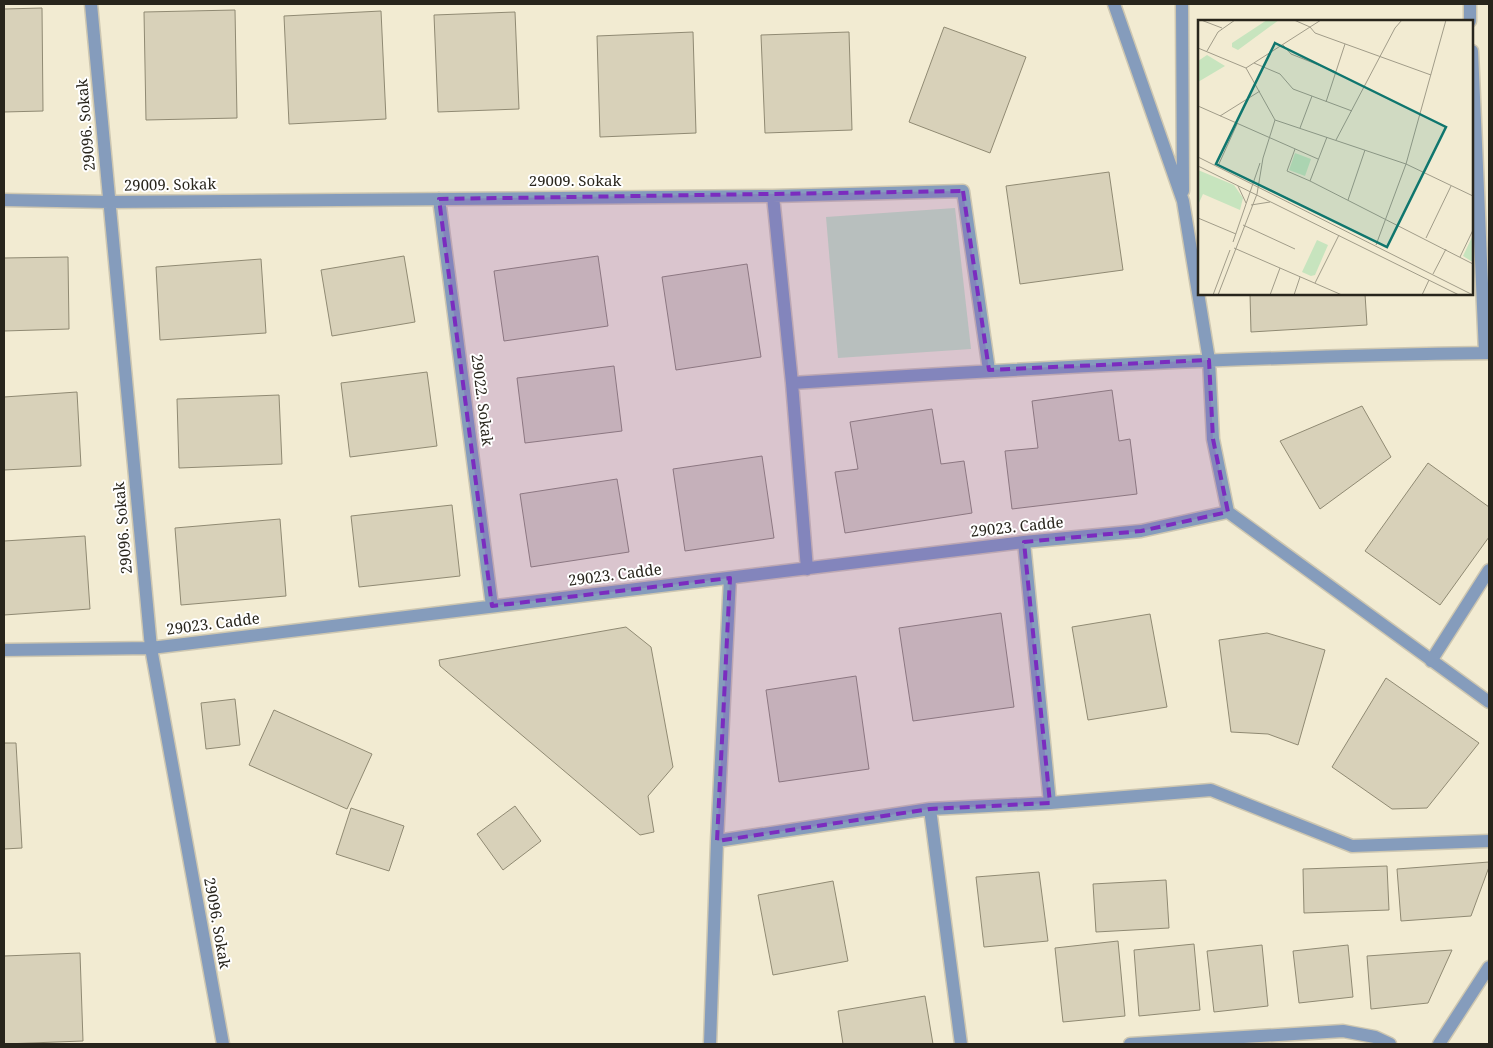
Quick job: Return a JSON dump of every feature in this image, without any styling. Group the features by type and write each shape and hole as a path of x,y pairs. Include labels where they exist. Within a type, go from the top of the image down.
{"street":[{"name":"29096. Sokak","path":"91,4 151,648 223,1044"},
{"path":"1114,4 1183,202"},
{"path":"1182,4 1183,202 1198,290"},
{"path":"1470,4 1470,20"},
{"path":"792,383 989,370 1210,360 1487,353 1473,71"},
{"name":"29009. Sokak","path":"4,200 109,202 773,196 963,190 989,370"},
{"path":"773,196 792,383 807,569"},
{"name":"29022. Sokak","path":"439,199 492,606"},
{"path":"1199,295 1210,360 1213,439 1228,512 1489,702"},
{"name":"29023. Cadde","path":"4,650 151,648 1024,542 1141,531 1228,512"},
{"path":"1024,542 1050,803"},
{"path":"1431,661 1489,570"},
{"path":"710,1044 717,841 730,578"},
{"path":"717,841 930,809 1050,803 1210,790 1352,846 1489,842"},
{"path":"930,809 961,1044"},
{"path":"1439,1044 1489,967"},
{"path":"1130,1044 1343,1031 1375,1037 1390,1044"}],"highlighted area":[{"path":"963,191 989,370 1209,360 1213,439 1228,512 1141,531 1024,542 1050,803 930,809 717,841 730,578 492,606 439,199"}],"green space":[{"path":"955,208 971,349 838,358 826,217"}],"building":[{"path":"42,8 43,111 4,112 4,9"},
{"path":"235,10 237,118 146,120 144,12"},
{"path":"381,11 386,119 289,124 284,16"},
{"path":"515,12 519,109 438,112 434,15"},
{"path":"944,27 1026,57 990,153 909,122"},
{"path":"693,32 696,133 600,137 597,36"},
{"path":"849,32 852,130 765,133 761,35"},
{"path":"1109,172 1123,270 1020,284 1006,186"},
{"path":"404,256 415,322 332,336 321,270"},
{"path":"598,256 608,326 504,341 494,271"},
{"path":"68,257 69,329 4,331 4,258"},
{"path":"261,259 266,333 160,340 156,267"},
{"path":"747,264 761,357 676,370 662,277"},
{"path":"1250,295 1365,295 1367,325 1251,332"},
{"path":"614,366 622,431 525,443 517,378"},
{"path":"427,372 437,446 350,457 341,383"},
{"path":"1112,390 1119,441 1130,439 1137,494 1012,509 1005,451 1038,448 1032,401"},
{"path":"77,392 81,466 4,470 4,397"},
{"path":"279,395 282,464 179,468 177,399"},
{"path":"1362,406 1391,457 1320,509 1280,441"},
{"path":"932,409 941,464 964,461 972,513 845,533 835,472 858,469 850,422"},
{"path":"762,456 774,538 685,551 673,469"},
{"path":"1428,463 1489,507 1489,537 1440,605 1365,551"},
{"path":"617,479 629,552 531,567 520,494"},
{"path":"452,505 460,576 359,587 351,516"},
{"path":"280,519 286,596 181,605 175,528"},
{"path":"85,536 90,609 4,615 4,541"},
{"path":"1001,613 1014,707 913,721 899,628"},
{"path":"1150,614 1167,707 1088,720 1072,627"},
{"path":"626,627 651,647 673,767 648,796 654,832 640,835 440,666 439,660"},
{"path":"1267,633 1325,650 1298,745 1268,734 1231,732 1219,640"},
{"path":"856,676 869,769 779,782 766,690"},
{"path":"1386,678 1479,743 1427,808 1392,809 1332,767"},
{"path":"235,699 240,745 206,749 201,703"},
{"path":"274,710 372,754 347,809 249,765"},
{"path":"4,743 16,743 22,848 4,849"},
{"path":"515,806 541,841 503,870 477,834"},
{"path":"351,808 404,826 389,871 336,854"},
{"path":"1489,862 1489,867 1471,916 1401,921 1397,869"},
{"path":"1387,866 1389,910 1304,913 1303,869"},
{"path":"1039,872 1048,941 984,947 976,877"},
{"path":"1166,880 1169,928 1096,932 1093,884"},
{"path":"833,881 848,961 773,975 758,895"},
{"path":"1118,941 1125,1016 1063,1022 1055,948"},
{"path":"1194,944 1200,1010 1139,1016 1134,950"},
{"path":"1262,945 1268,1006 1214,1012 1207,951"},
{"path":"1348,945 1353,997 1299,1003 1293,951"},
{"path":"1452,950 1428,1003 1371,1009 1367,956"},
{"path":"80,953 83,1041 4,1044 4,956"},
{"path":"925,996 933,1044 843,1044 838,1011"}]}
